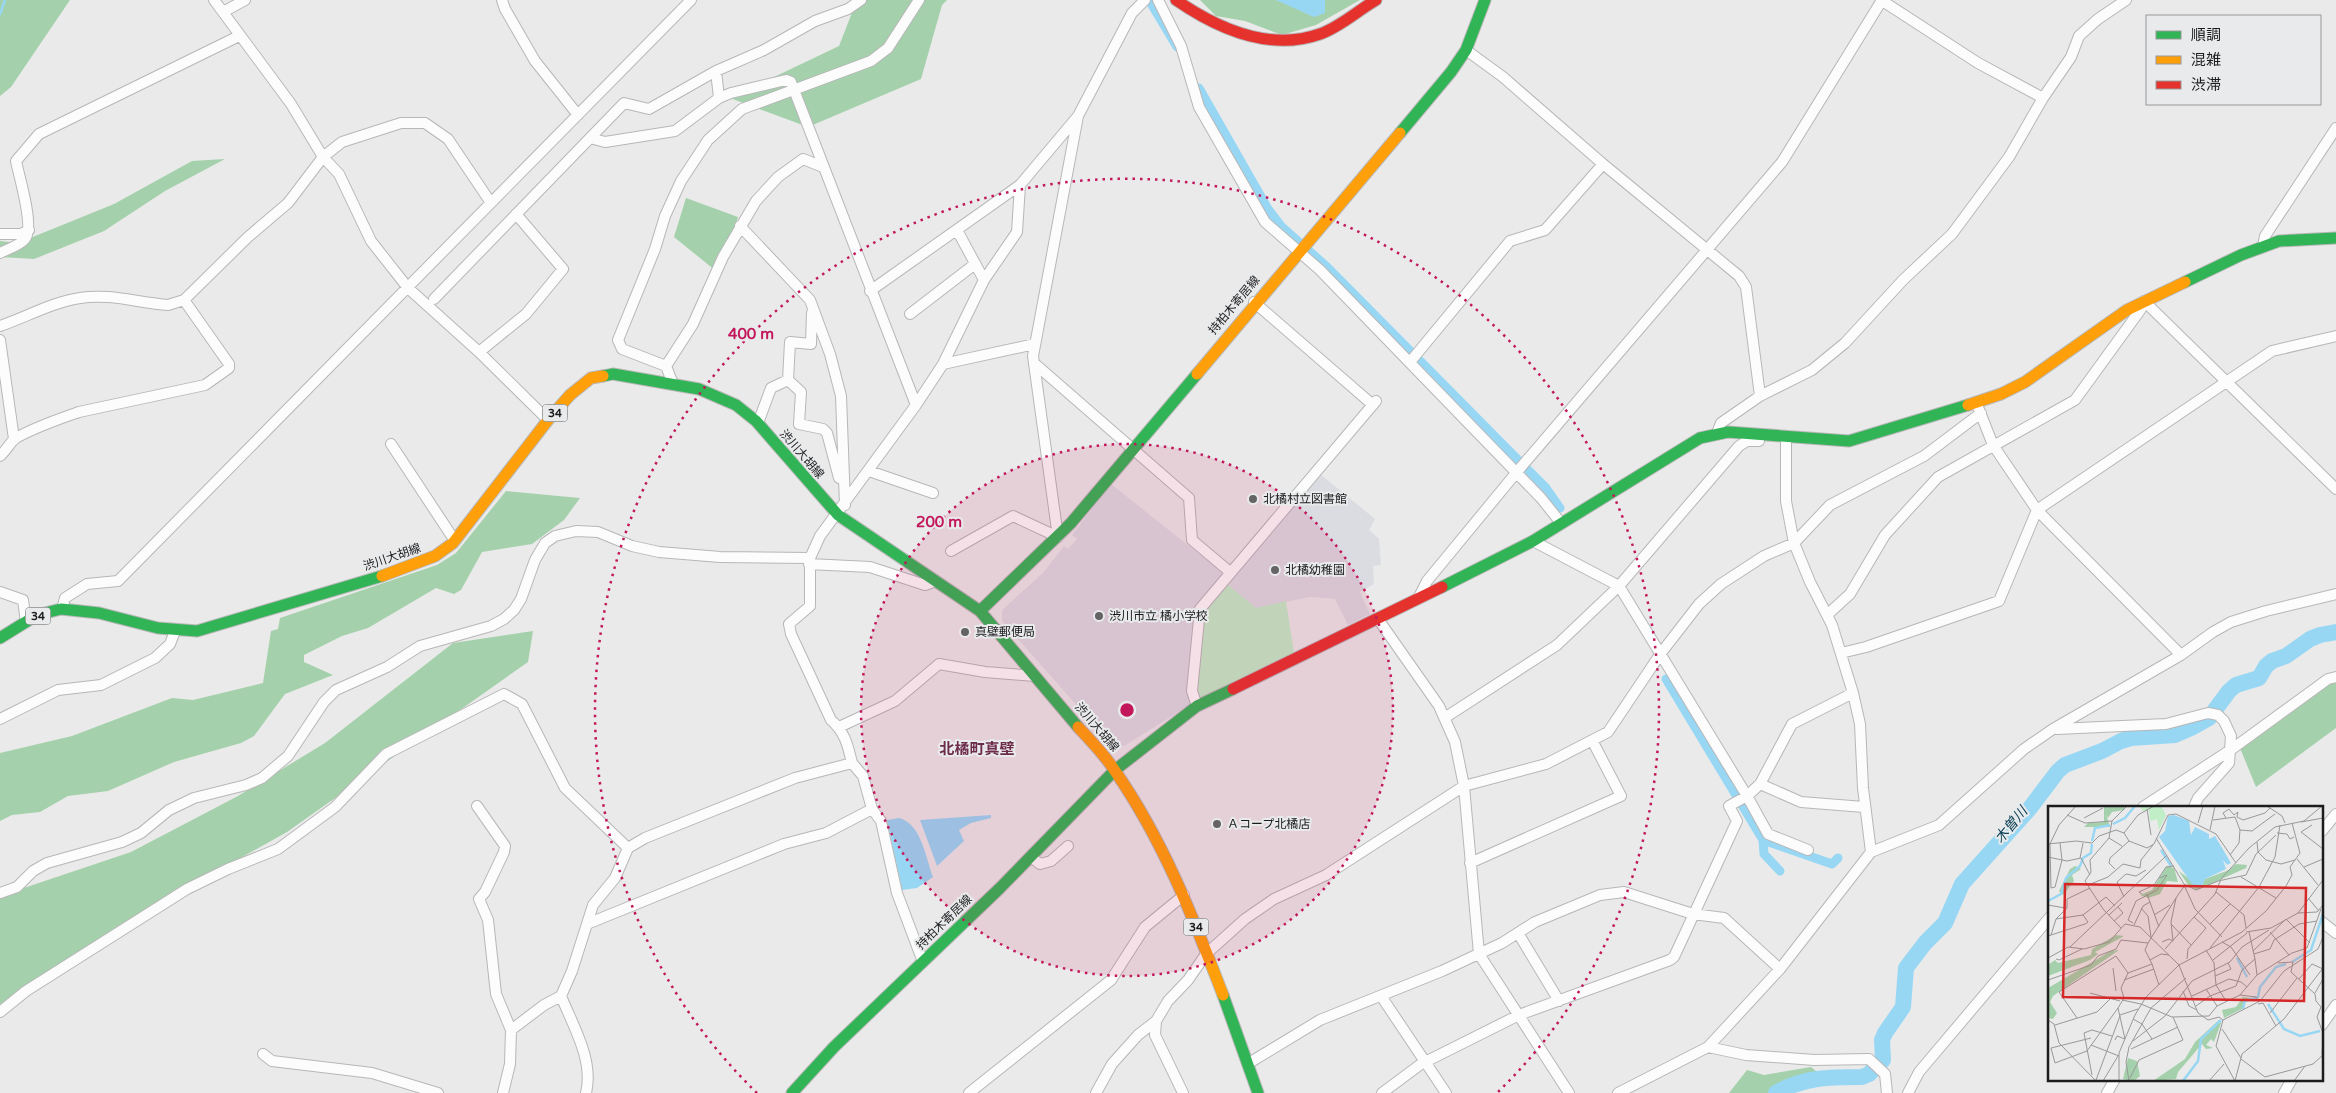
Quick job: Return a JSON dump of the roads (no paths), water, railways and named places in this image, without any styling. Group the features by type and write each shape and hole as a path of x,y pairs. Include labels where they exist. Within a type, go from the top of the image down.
{"main road":[{"path":"1176,0 1234,32 1250,38 1274,41 1296,40 1321,33 1376,0"},
{"name":"持柏木寄居線","path":"980,611 1058,537 1254,302 1445,79 1466,50 1485,0"},
{"name":"持柏木寄居線","path":"792,1093 834,1047 1031,857 1116,770 1197,706 1417,600 1533,541 1692,443 1717,433 1741,432 1787,440 1849,441 1979,408 2025,382 2144,301 2262,246 2298,239 2336,238"},
{"name":"渋川大胡線","path":"62,609 82,610 174,632 197,631 401,570 435,556 455,541 548,420 570,395 590,378 613,374 673,384 720,396 736,405 758,423 838,515 980,611 1116,770 1163,850 1184,894 1258,1093"},
{"name":"34","path":"0,638 43,613 62,609"}],"street":[{"path":"214,0 291,104 323,157 344,182 372,241 408,288 479,352 548,420"},
{"path":"223,12 245,0"},
{"path":"502,0 505,9 535,62 578,115"},
{"path":"62,609 65,598 87,584 118,581 691,0"},
{"path":"434,299 624,102 649,109 716,71 764,50 815,21 848,9 861,0"},
{"path":"673,384 666,366 622,349 618,340 655,249 665,216 694,159 726,123 742,109 871,61 888,48 919,0"},
{"path":"1158,0 1181,46 1199,107 1260,214 1272,230 1299,250 1410,361 1517,472 1561,523"},
{"path":"1417,600 1427,581 1517,472 1782,162 1881,0 1978,63 2043,98"},
{"path":"1717,433 1721,423 1760,396 1812,370 1839,349 1903,280 1952,234 2009,157 2043,98 2071,57 2079,36 2098,19 2126,0"},
{"path":"870,291 1020,185 1078,116 1132,13 1144,1"},
{"path":"0,253 25,240 29,230 29,222 16,162 34,138 50,128 239,36"},
{"path":"1466,50 1503,77 1603,164 1739,276 1746,288 1760,396"},
{"path":"716,71 719,98"},
{"path":"590,138 605,142 675,131 719,98 786,80 791,82 795,88 870,291 916,405"},
{"path":"1058,537 1034,363 1035,344 1078,116"},
{"path":"0,326 67,300 81,297 107,297 168,305 184,300 248,236 288,203 323,157 342,142 400,123 426,123 448,139 491,203"},
{"path":"2262,246 2265,236 2336,128"},
{"path":"666,366 693,324 719,264 756,201 778,177 803,159 823,167"},
{"path":"1410,361 1510,241 1545,230 1603,164"},
{"path":"923,962 897,893 881,821 872,809 863,776 852,763 845,737 839,726 831,720 791,634 789,624 810,606 809,561 820,536 838,515 943,364 984,280 1017,232 1020,185"},
{"path":"479,352 526,314 563,269 516,214"},
{"path":"740,226 810,300 830,354 841,396 845,505"},
{"path":"0,234 21,234 29,230"},
{"path":"957,230 984,280"},
{"path":"910,314 975,264"},
{"path":"0,456 7,451 14,439 79,412 205,385 229,368 229,364 184,300"},
{"path":"1827,615 1850,594 1885,535 1938,477 2075,400 2141,309 2144,301 2336,490"},
{"path":"1197,706 1192,691 1200,608 1374,403 1254,302"},
{"path":"812,307 811,344 790,342 788,380 800,392 799,424 822,429 827,433 839,478 844,480"},
{"path":"1841,653 1866,647 1999,600 2037,510 2272,351 2336,336"},
{"path":"0,340 14,439"},
{"path":"943,364 1035,344"},
{"path":"1034,363 1189,498 1192,540 1230,572"},
{"path":"758,423 771,388 788,380"},
{"path":"1096,1093 1112,1064 1138,1035 1156,1020 1168,1001 1188,980 1206,954 1245,919 1274,899 1326,874 1464,786 1546,764 1593,742 1608,732 1661,653 1699,604 1721,584 1764,556 1794,543 1830,504 1924,456 1979,408 1993,445 2037,510 2181,655"},
{"path":"1446,717 1556,645 1619,586 1739,446 1753,440 1787,440 1786,501 1794,543 1810,582 1827,615 1841,653 1853,692 1860,724 1864,807 1872,852"},
{"path":"391,444 455,541"},
{"path":"869,471 932,493"},
{"path":"951,551 1013,516 1058,537"},
{"path":"0,893 17,888 32,871 47,863 122,842 141,833 169,810 194,798 246,785 262,778 288,756 324,702 336,690 387,667 420,646 491,626 504,619 514,610 521,599 535,560 545,543 554,536 576,531 598,532 632,546 659,552 809,561 870,567 925,585 936,581"},
{"path":"1533,541 1619,586 1768,834 1808,850"},
{"path":"0,592 23,600 26,622"},
{"path":"1618,1093 1708,1047 1780,969 1872,852 1939,825 2024,749 2053,729 2181,655 2213,632 2231,622 2266,611 2336,594"},
{"path":"1378,619 1446,717 1455,742 1464,786 1479,954 1569,1093"},
{"path":"0,720 58,690 101,685 155,658 170,644 174,632"},
{"path":"839,726 894,701 939,664 984,672 1035,676"},
{"path":"2145,806 2232,749 2328,679 2336,677"},
{"path":"1382,1093 1425,1062 1519,1015 1674,957 1737,821 1729,806 1760,784 1792,724 1853,692"},
{"path":"0,1012 26,991 187,889 228,869 278,849 335,807 386,754 504,694 522,704 565,788 628,848"},
{"path":"2053,729 2166,724 2208,713 2218,715 2224,721 2231,736 2232,749 2229,763 2198,798 2194,806"},
{"path":"1470,863 1621,796 1593,742"},
{"path":"511,1030 544,1005 561,996 572,971 593,905 615,878 628,848 645,838 795,778 852,763"},
{"path":"1760,784 1801,802 1864,807"},
{"path":"476,806 505,846 504,852 480,899 488,920 496,994 511,1030 510,1064 503,1093"},
{"path":"587,924 784,844 826,833 872,809"},
{"path":"2324,828 2336,814"},
{"path":"1031,857 1040,864 1051,861 1068,846"},
{"path":"1248,1063 1320,1020 1479,954 1502,943 1535,922 1600,895 1624,892 1694,914 1724,918 1780,969"},
{"path":"969,1093 1111,980 1145,926 1184,894"},
{"path":"1908,1093 1919,1072 2048,919"},
{"path":"2324,924 2336,933"},
{"path":"1518,933 1559,1000"},
{"path":"561,996 588,1062 590,1077 586,1093"},
{"path":"1381,996 1446,1093"},
{"path":"2324,1022 2336,1005"},
{"path":"1156,1020 1155,1036 1183,1093"},
{"path":"1708,1047 1746,1055 1814,1060 1872,1060 1882,1070 1887,1093"},
{"path":"264,1054 272,1061 372,1073 438,1093"},
{"path":"2107,1093 2114,1080"},
{"path":"2284,1093 2291,1080"}],"water":[{"path":"1276,0 1325,0 1325,13 1314,17"},
{"path":"991,815 991,818 971,823 959,830 964,841 937,866 920,820"},
{"path":"899,818 906,821 918,834 933,877 917,888 902,890 887,820"}],"waterway":[{"path":"0,14 5,0"},
{"path":"1149,0 1177,47"},
{"path":"1199,88 1268,209 1281,226 1326,266 1546,488 1560,508"},
{"name":"木曽川","path":"1776,1093 1807,1081 1862,1077 1869,1074 1883,1060 1882,1040 1903,1007 1906,968 1925,943 1945,923 1962,884 2030,808 2058,771 2065,765 2131,738 2175,735 2191,728 2209,718 2229,691 2236,685 2259,678 2266,666 2272,661 2286,656 2310,639 2336,632"},
{"path":"1666,679 1763,840 1764,854 1780,871"},
{"path":"1763,840 1832,864 1838,858"}],"place":[{"name":"北橘村立図書館","path":"1253,499"},
{"name":"北橘幼稚園","path":"1275,570"},
{"name":"渋川市立 橘小学校","path":"1099,616"},
{"name":"真壁郵便局","path":"965,632"},
{"name":"Ａコープ北橘店","path":"1217,824"}],"district":[{"name":"北橘町真壁","path":"977,749"}]}
